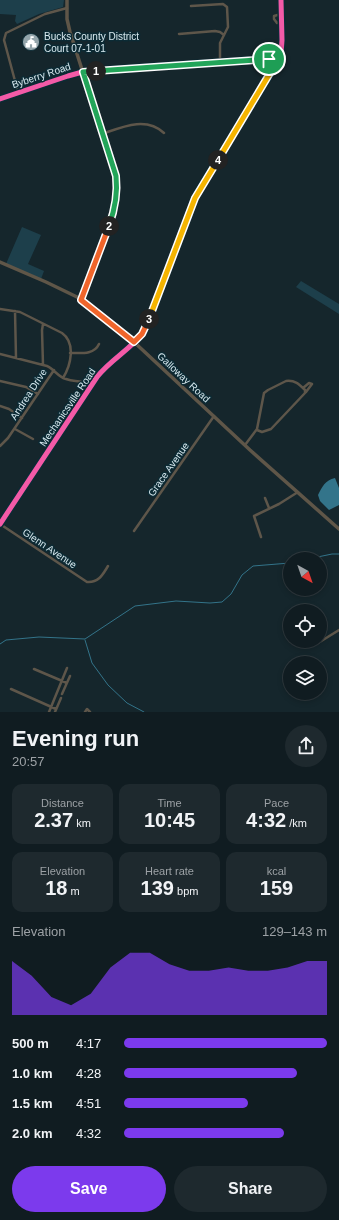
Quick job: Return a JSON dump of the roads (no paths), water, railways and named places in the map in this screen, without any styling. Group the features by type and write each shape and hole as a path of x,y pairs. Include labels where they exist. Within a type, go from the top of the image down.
{"main road":[{"path":"67,0 68,25 116,176 117,189 117,200 114,212 81,300"},
{"name":"Galloway Road","path":"0,262 41,279 81,300 134,342 245,445 339,529"}],"street":[{"name":"Mechanicsville Road","path":"0,524 90,386 103,370 134,342 145,328 197,193 247,113 279,58 282,47 281,0"},
{"path":"191,6 223,4 226,6 228,10 228,27 220,43 220,62"},
{"path":"18,92 4,40 6,33 46,14 67,8"},
{"path":"281,14 274,16 275,22 281,22"},
{"path":"179,34 215,31 224,35"},
{"name":"Byberry Road","path":"0,99 83,72 279,58"},
{"path":"102,134 129,125 144,124 159,129 164,133"},
{"path":"0,310 24,314 62,333 66,337 69,342 70,353 68,368 63,378"},
{"path":"15,312 16,358"},
{"path":"43,324 43,365"},
{"path":"70,353 92,352 96,350 99,344"},
{"path":"0,354 43,365 54,370 66,380 82,381 90,386"},
{"name":"Andrea Drive","path":"0,446 15,429 54,370"},
{"path":"0,381 26,387 38,394"},
{"path":"245,445 257,430 262,398 268,390 289,381 298,383 306,392"},
{"path":"257,430 262,432 271,429 312,384 309,382 303,388"},
{"path":"0,406 9,409 22,418"},
{"name":"Grace Avenue","path":"134,531 214,416"},
{"path":"15,429 33,439"},
{"path":"260,537 254,516 280,504 298,492"},
{"path":"265,498 269,508"},
{"name":"Glenn Avenue","path":"0,524 87,582 92,582 99,578 108,566"},
{"path":"327,637 339,630"},
{"path":"49,712 66,668"},
{"path":"34,669 67,682"},
{"path":"62,694 70,676"},
{"path":"12,689 51,706 55,710 61,698"},
{"path":"85,712 88,710 90,712"}],"waterway":[{"path":"327,555 339,554"},
{"path":"0,644 6,640 39,637 85,639 135,606 176,601 210,603 222,602 231,594 242,575 253,566 283,564"},
{"path":"85,640 92,663 108,685 127,703 144,712"}],"place":[{"name":"Bucks County District Court 07-1-01","path":"31,42"}]}
